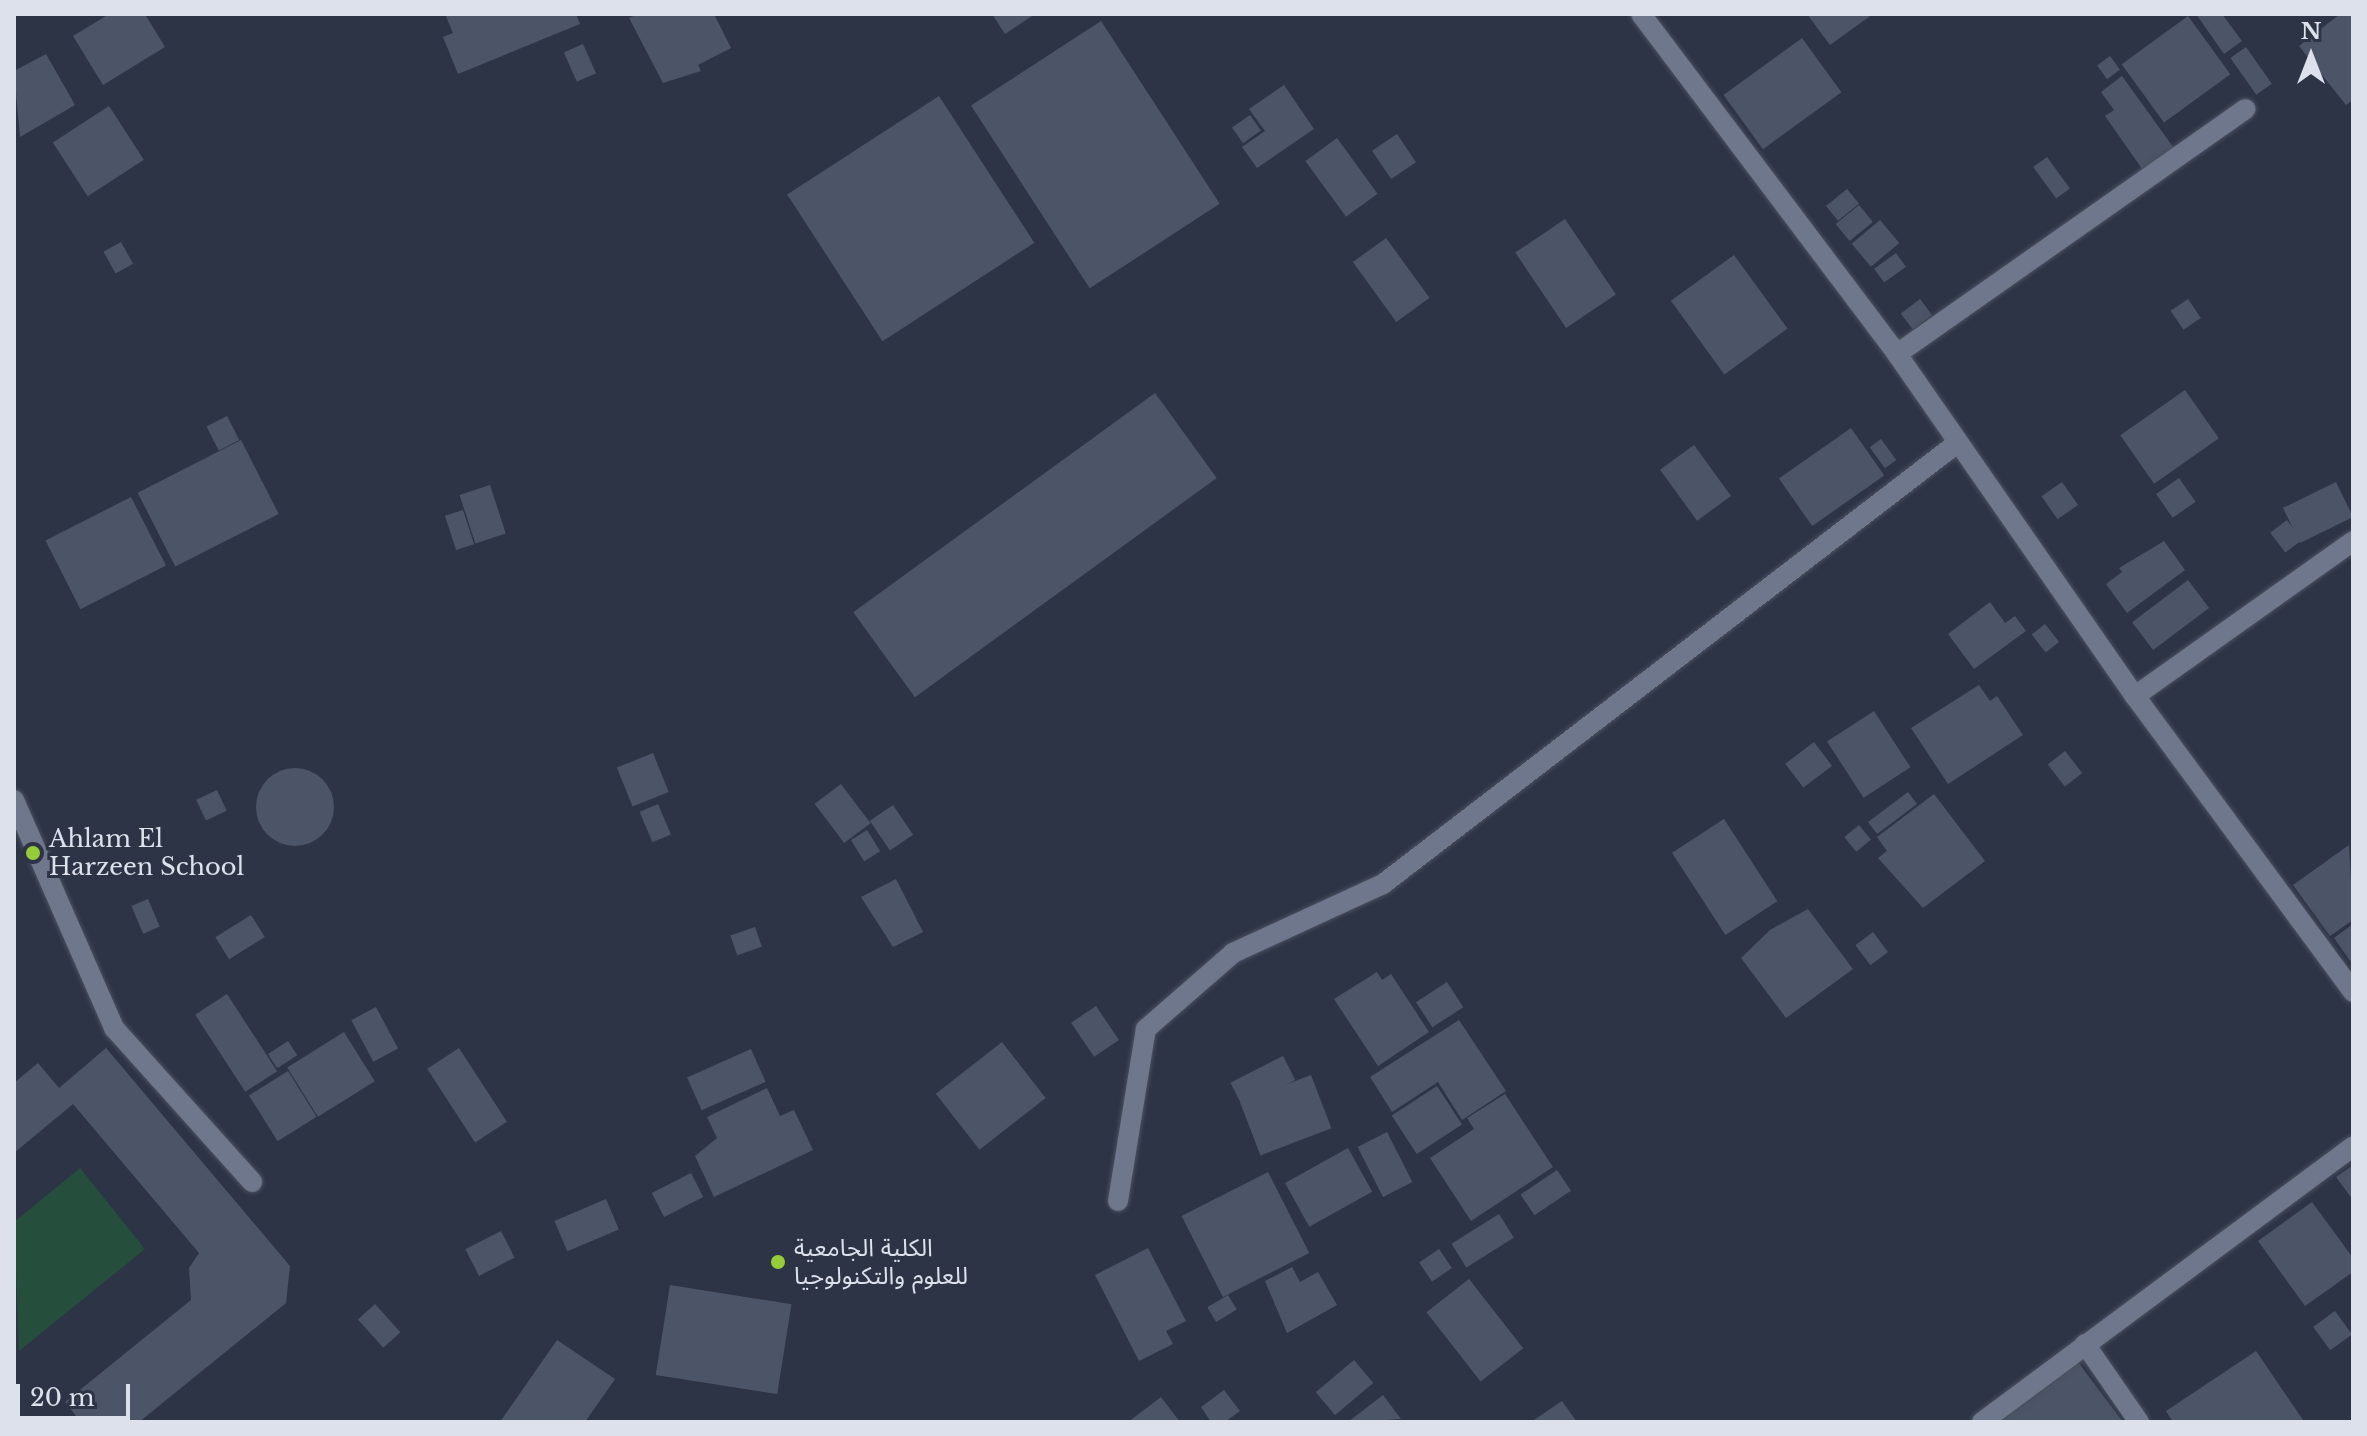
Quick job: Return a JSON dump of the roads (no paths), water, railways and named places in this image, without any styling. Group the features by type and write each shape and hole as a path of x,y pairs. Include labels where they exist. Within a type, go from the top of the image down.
{"street":[{"path":"1641,14 1897,354 1956,444 2135,696 2353,992"},
{"path":"1897,354 2246,109"},
{"path":"1118,1201 1146,1029 1233,953 1383,884 1956,444"},
{"path":"2135,696 2353,541"},
{"path":"14,800 114,1028 252,1182"},
{"path":"1982,1422 2353,1146"},
{"path":"2085,1344 2139,1422"}],"place":[{"name":"Ahlam El Harzeen School","path":"33,853"},
{"name":"الكلية الجامعية للعلوم والتكنولوجيا","path":"778,1262"}]}
